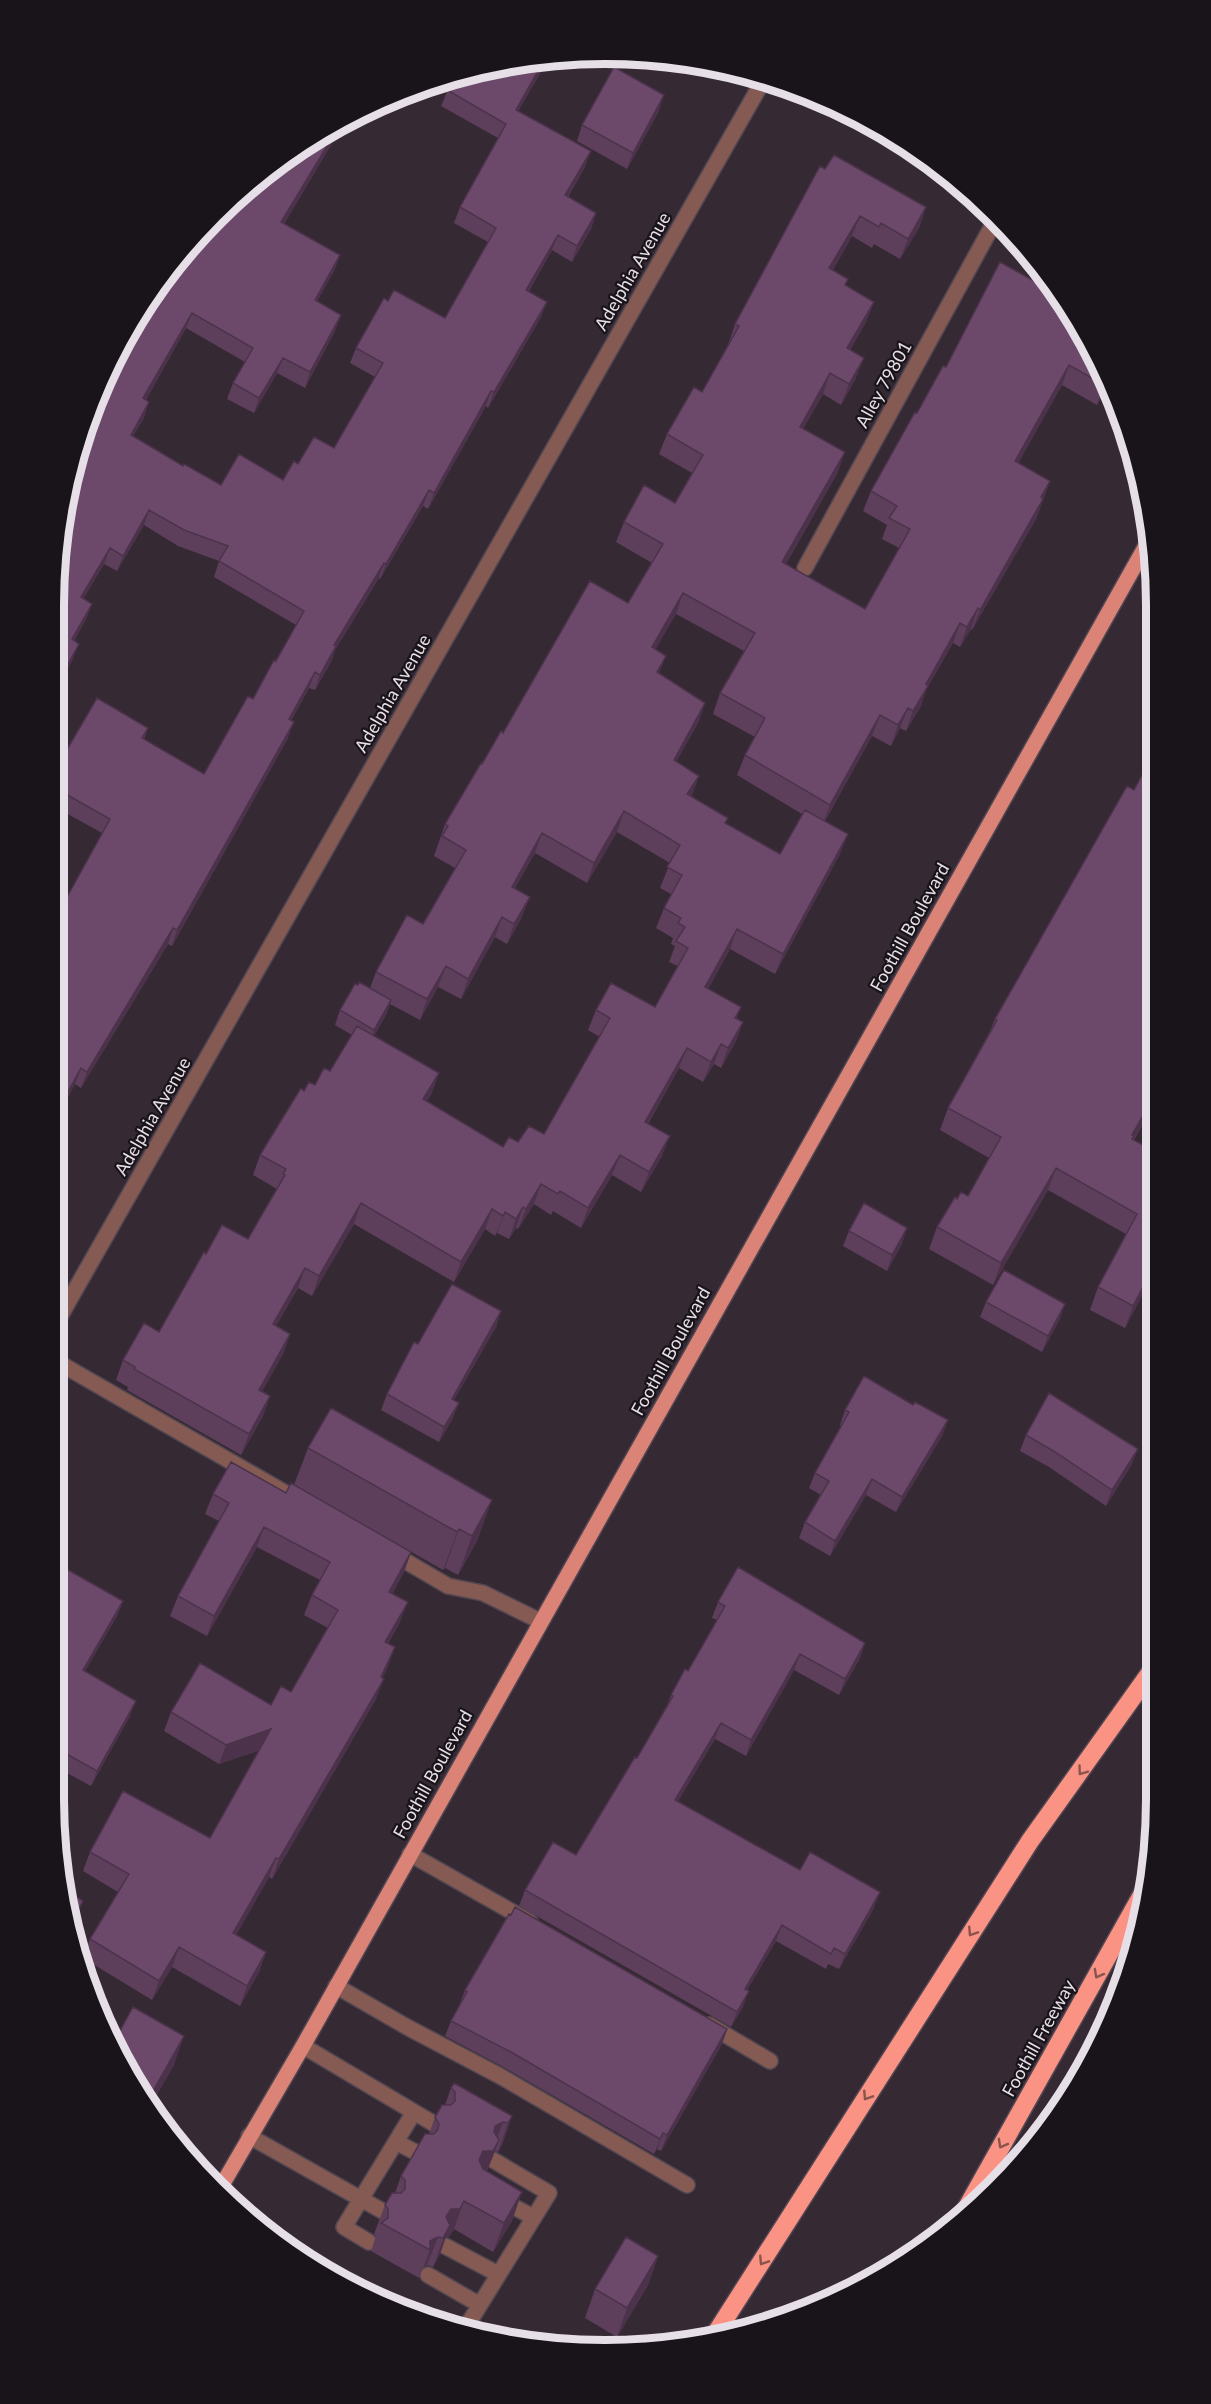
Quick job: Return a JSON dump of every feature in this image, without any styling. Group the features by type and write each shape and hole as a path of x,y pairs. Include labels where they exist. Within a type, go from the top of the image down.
{"highway":[{"path":"721,2327 1030,1841 1146,1679"},
{"name":"Foothill Freeway","path":"973,2195 1135,1907"}],"main road":[{"name":"Foothill Boulevard","path":"224,2182 303,2046 1143,550"}],"street":[{"name":"Adelphia Avenue","path":"64,1309 759,87"},
{"name":"Alley 79801","path":"805,568 992,227"},
{"path":"64,1366 314,1509"},
{"path":"376,1544 448,1586 483,1593 540,1621"},
{"path":"410,1854 540,1927"},
{"path":"336,1986 500,2076 687,2185"},
{"path":"700,2020 770,2061"},
{"path":"303,2046 436,2125"},
{"path":"369,2242 344,2227 414,2112"},
{"path":"249,2136 386,2213"},
{"path":"396,2142 420,2154"},
{"path":"470,2322 549,2193 493,2160"},
{"path":"487,2193 533,2217"},
{"path":"444,2246 498,2274"},
{"path":"428,2275 480,2305"}],"building":[{"path":"614,67 664,95 633,153 582,125"},
{"path":"539,69 516,110 591,151 565,195 596,213 577,246 558,235 526,290 547,302 494,392 491,391 434,493 429,490 386,564 384,563 334,645 336,646 320,675 315,672 289,719 294,722 177,930 173,928 87,1072 81,1068 64,1099 64,895 67,897 110,819 64,793 64,746 68,748 97,698 148,728 142,738 204,774 248,696 253,699 304,611 219,561 228,546 184,530 149,510 123,556 110,548 81,597 92,604 72,639 79,644 64,671 64,606 69,535 83,465 93,432 120,366 137,335 176,276 223,223 249,199 276,176 331,140 281,222 340,255 315,300 341,315 310,372 283,358 259,398 233,383 253,348 192,313 143,398 149,402 131,435 183,466 184,464 221,485 239,454 283,480 294,461 298,464 314,437 334,448 383,363 356,348 384,298 388,301 394,290 445,318 496,228 460,207 506,124 447,90 465,83"},
{"path":"834,155 926,207 908,239 881,223 879,227 860,216 829,268 848,279 845,285 874,302 847,348 864,358 849,384 830,373 800,427 845,452 782,562 865,609 910,529 889,518 897,506 871,491 915,412 917,413 943,366 946,367 1000,262 1041,285 1074,335 1098,381 1069,365 1015,461 1050,481 1041,497 1043,499 980,610 978,608 967,627 960,623 913,711 908,708 898,725 880,715 830,805 745,755 765,718 720,693 755,633 683,593 652,647 666,656 657,672 705,703 674,760 699,776 687,794 728,818 725,823 780,854 805,810 848,834 783,954 737,929 705,987 741,1007 735,1018 743,1022 728,1048 721,1044 711,1062 687,1048 645,1122 670,1136 649,1172 620,1155 588,1208 560,1191 558,1194 541,1184 526,1209 523,1207 516,1219 505,1212 503,1216 492,1209 461,1262 361,1203 319,1276 305,1268 273,1324 290,1334 259,1390 270,1396 249,1434 134,1369 135,1367 123,1360 144,1323 159,1332 204,1252 206,1254 222,1225 248,1239 285,1175 283,1174 286,1169 260,1155 301,1088 304,1091 309,1082 315,1085 324,1068 330,1071 357,1026 439,1073 423,1099 503,1147 509,1137 518,1142 529,1126 544,1134 610,1018 596,1010 611,983 655,1007 688,948 676,941 685,927 678,923 681,918 664,908 682,875 667,867 680,845 624,811 594,863 542,833 512,887 530,897 514,924 502,917 468,979 446,966 427,999 376,972 407,915 423,924 466,850 442,836 448,826 445,824 501,731 503,733 590,581 628,603 663,544 624,522 644,485 675,503 703,455 667,434 694,387 702,392 739,326 735,324 820,166 825,169"},
{"path":"1146,768 1146,1110 1132,1139 1146,1147 1146,1281 1133,1306 1098,1287 1137,1214 1056,1168 1001,1263 937,1227 955,1197 957,1199 961,1192 968,1196 1001,1137 948,1108 997,1020 995,1019 1127,786 1134,790"},
{"path":"359,982 391,1000 374,1030 340,1010 355,984 358,985"},
{"path":"864,1203 907,1228 892,1255 849,1231"},
{"path":"1004,1270 1065,1304 1048,1336 986,1302"},
{"path":"452,1284 501,1311 452,1399 459,1403 444,1427 387,1394 414,1342 418,1344"},
{"path":"864,1376 913,1405 915,1402 948,1420 902,1497 872,1479 835,1541 805,1522 829,1481 815,1473 849,1412 845,1410"},
{"path":"1049,1393 1138,1449 1112,1490 1026,1435"},
{"path":"331,1408 492,1500 472,1536 459,1529 457,1532 308,1448"},
{"path":"231,1462 286,1493 291,1483 411,1552 389,1592 408,1602 385,1642 395,1647 381,1677 384,1679 233,1933 266,1952 247,1986 179,1947 159,1981 90,1939 129,1874 90,1852 123,1791 210,1838 271,1729 226,1745 171,1712 200,1663 271,1705 281,1686 291,1692 338,1610 312,1595 330,1562 264,1527 214,1616 178,1596 229,1503 213,1494"},
{"path":"738,1567 865,1643 845,1679 800,1654 751,1740 721,1723 675,1800 800,1870 810,1852 880,1892 845,1954 834,1948 831,1954 782,1925 745,1989 749,1991 737,2012 525,1890 553,1842 576,1855 635,1757 637,1758 673,1696 671,1695 685,1669 688,1671 725,1606 718,1602"},
{"path":"64,1568 123,1601 83,1670 136,1701 97,1771 64,1753"},
{"path":"73,1895 83,1901 77,1912"},
{"path":"515,1907 727,2029 667,2135 663,2133 660,2139 511,2052 451,2021 467,1992 465,1990"},
{"path":"133,2007 184,2036 152,2093 137,2069 118,2034"},
{"path":"454,2083 512,2116 508,2123 503,2122 495,2126 494,2132 499,2140 493,2151 483,2151 479,2160 483,2169 522,2192 504,2223 464,2201 460,2209 451,2209 446,2217 450,2225 443,2238 438,2237 430,2241 430,2250 381,2223 388,2218 388,2209 385,2205 392,2193 401,2193 405,2189 405,2180 401,2176 425,2134 434,2134 438,2129 439,2124 435,2117 442,2105 451,2105 455,2101 455,2092 451,2088"},
{"path":"626,2237 658,2256 627,2308 595,2289"}]}
